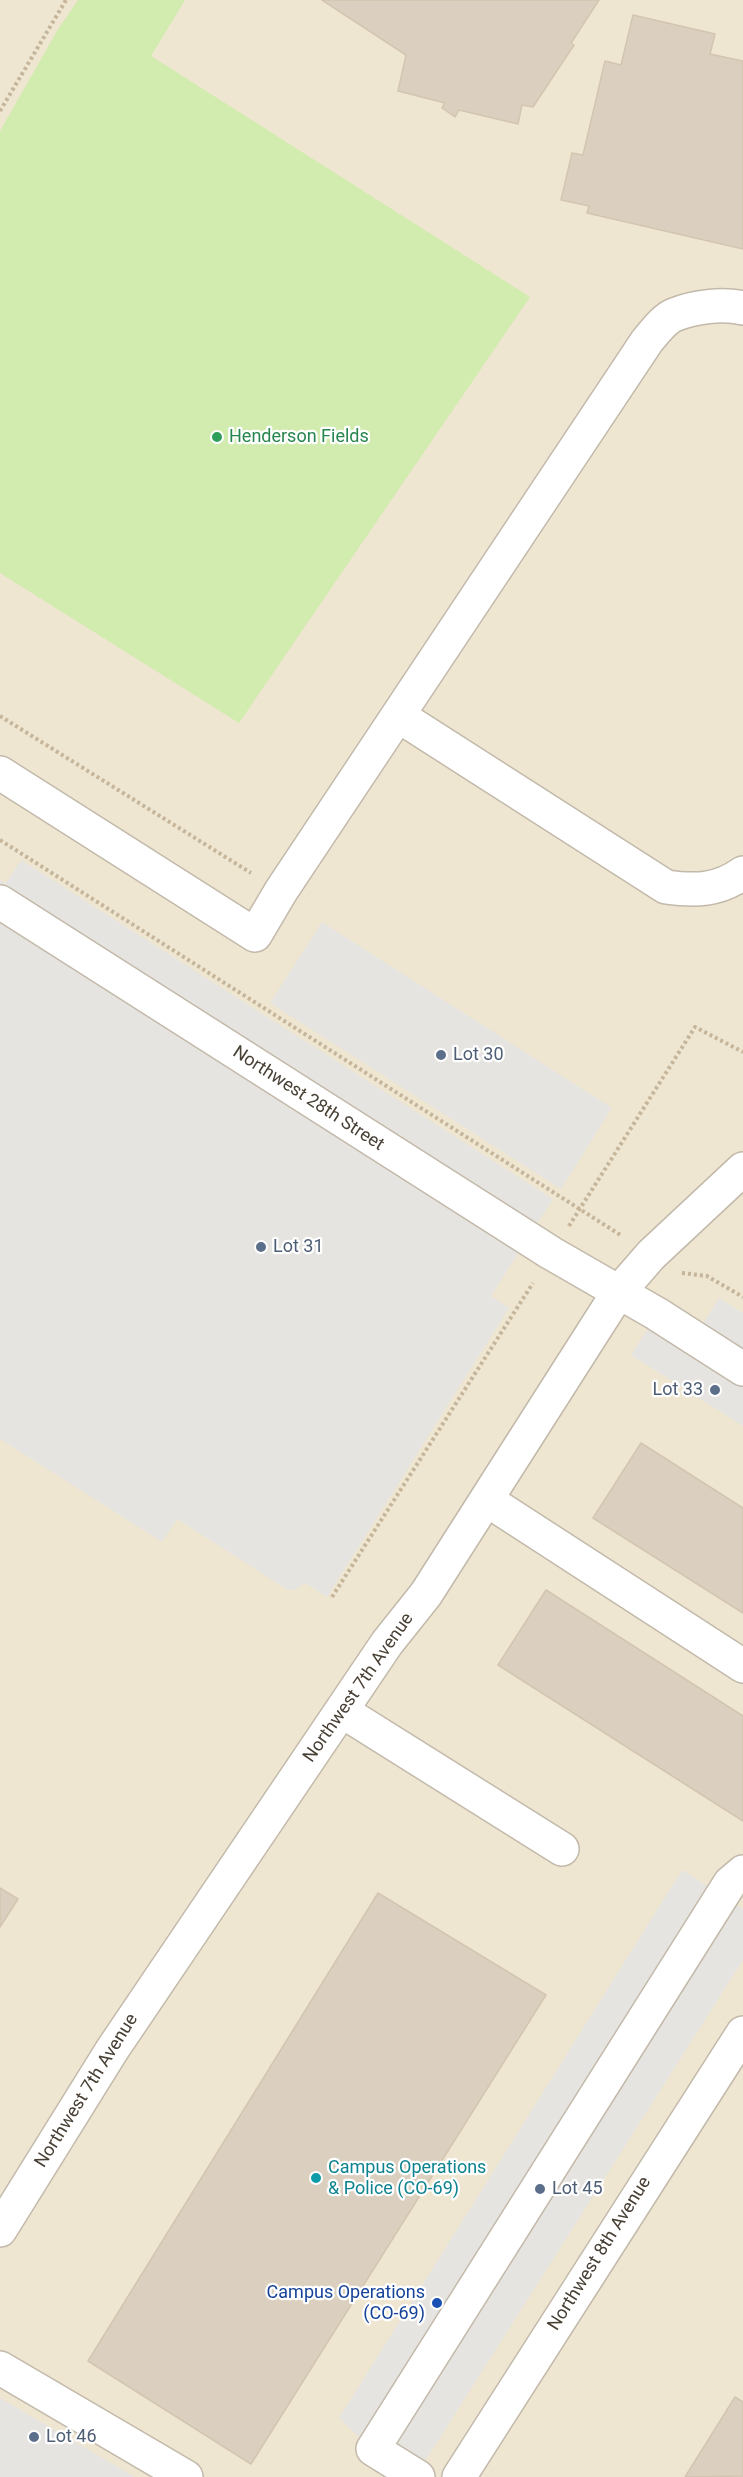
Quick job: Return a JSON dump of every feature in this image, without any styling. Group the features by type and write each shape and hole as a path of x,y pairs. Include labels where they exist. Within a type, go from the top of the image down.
{"street":[{"path":"0,773 255,935 281,891 646,341 672,315 699,309 733,306 743,308"},
{"path":"399,716 666,887 691,891 714,888 743,873"},
{"name":"Northwest 28th Street","path":"0,902 551,1254 657,1314 743,1369"},
{"name":"Northwest 7th Avenue","path":"0,2230 112,2050 387,1643 426,1594 618,1293 651,1255 743,1169"},
{"path":"487,1500 743,1665"},
{"path":"342,1711 562,1849"},
{"path":"417,2477 373,2448 730,1883 743,1872"},
{"name":"Northwest 8th Avenue","path":"459,2477 743,2033"},
{"path":"2,2373 186,2477"}],"path":[{"path":"0,111 66,0"},
{"path":"0,716 253,874"},
{"path":"0,840 651,1255 686,1274 707,1276 743,1297"},
{"path":"332,1597 695,1027 743,1052"}],"shaded area":[{"path":"0,0 743,0 743,2477 0,2477"},
{"name":"Lot 31","path":"21,860 553,1199 491,1296 509,1308 327,1597 305,1583 295,1590 288,1590 177,1519 162,1542 0,1439 0,880 6,883"},
{"name":"Lot 30","path":"322,922 612,1108 561,1189 270,1003"},
{"name":"Lot 33","path":"719,1298 743,1313 743,1426 631,1355 657,1314 694,1338"},
{"name":"Lot 45","path":"682,1870 743,1909 743,1960 415,2477 386,2477 370,2466 359,2437 339,2418"},
{"name":"Lot 46","path":"0,2398 135,2477 0,2477"}],"green space":[{"name":"Henderson Fields","path":"78,0 185,0 151,56 530,297 239,723 0,573 0,131 57,31"}],"building":[{"path":"322,0 599,0 571,43 574,45 533,107 522,105 518,124 459,110 455,117 442,108 445,103 398,91 406,55"},
{"path":"633,15 715,34 710,54 743,61 743,249 587,213 589,206 561,200 572,153 583,155 605,61 621,65"},
{"path":"641,1443 743,1508 743,1613 593,1518"},
{"path":"546,1590 743,1716 743,1821 498,1665"},
{"path":"0,1888 18,1899 0,1927"},
{"name":"Campus Operations & Police (CO-69)","path":"378,1893 546,1995 251,2464 88,2361"},
{"path":"735,2397 743,2402 743,2476 685,2477"}],"place":[{"name":"Henderson Fields","path":"217,437"},
{"name":"Lot 30","path":"441,1055"},
{"name":"Lot 31","path":"261,1247"},
{"name":"Lot 33","path":"715,1390"},
{"name":"Campus Operations & Police (CO-69)","path":"316,2178"},
{"name":"Lot 45","path":"540,2189"},
{"name":"Campus Operations (CO-69)","path":"437,2303"},
{"name":"Lot 46","path":"34,2437"}]}
